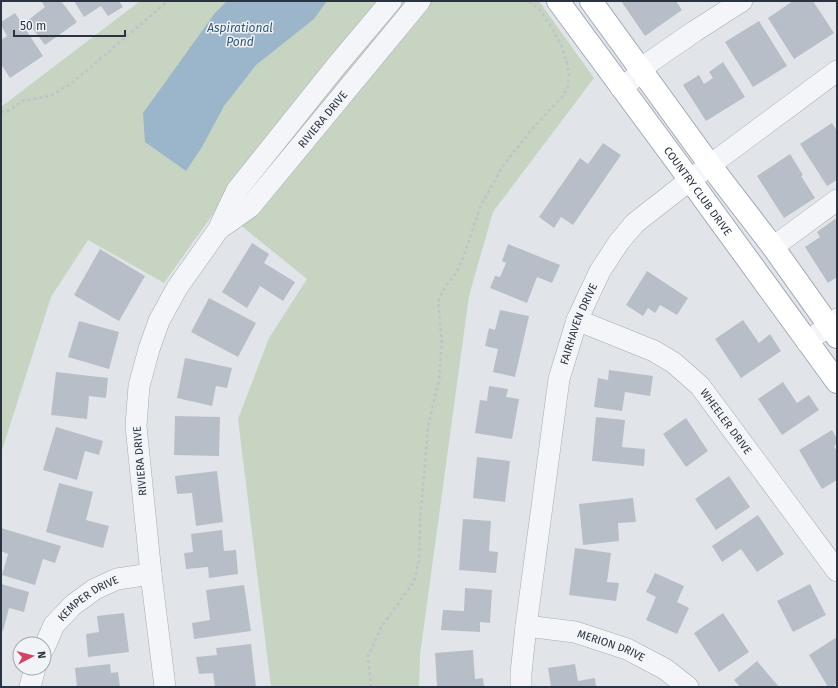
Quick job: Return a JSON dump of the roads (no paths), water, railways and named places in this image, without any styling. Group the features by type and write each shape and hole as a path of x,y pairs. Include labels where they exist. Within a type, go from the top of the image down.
{"main road":[{"name":"COUNTRY CLUB DRIVE","path":"558,1 837,382"},
{"path":"590,1 710,165 834,327"}],"street":[{"name":"RIVIERA DRIVE","path":"166,687 151,574 136,426 139,386 149,349 159,321 177,288 218,230 237,190 337,65 391,1"},
{"name":"RIVIERA DRIVE","path":"218,230 250,207 420,1"},
{"path":"621,88 642,72 650,62 742,1"},
{"name":"FAIRHAVEN DRIVE","path":"521,687 526,626 559,379 576,320 600,271 619,242 635,223 690,180 837,71"},
{"path":"772,247 837,200"},
{"name":"WHEELER DRIVE","path":"576,320 654,351 674,363 700,386 837,571"},
{"path":"807,342 834,327"},
{"name":"KEMPER DRIVE","path":"49,636 54,625 73,605 95,589 117,579 151,574"},
{"name":"MERION DRIVE","path":"526,626 575,632 627,649 665,669 688,687"},
{"path":"30,687 33,676"}],"water":[{"name":"Aspirational Pond","path":"227,1 327,1 314,19 256,65 224,106 202,147 186,171 145,142 143,113 215,13"}]}
